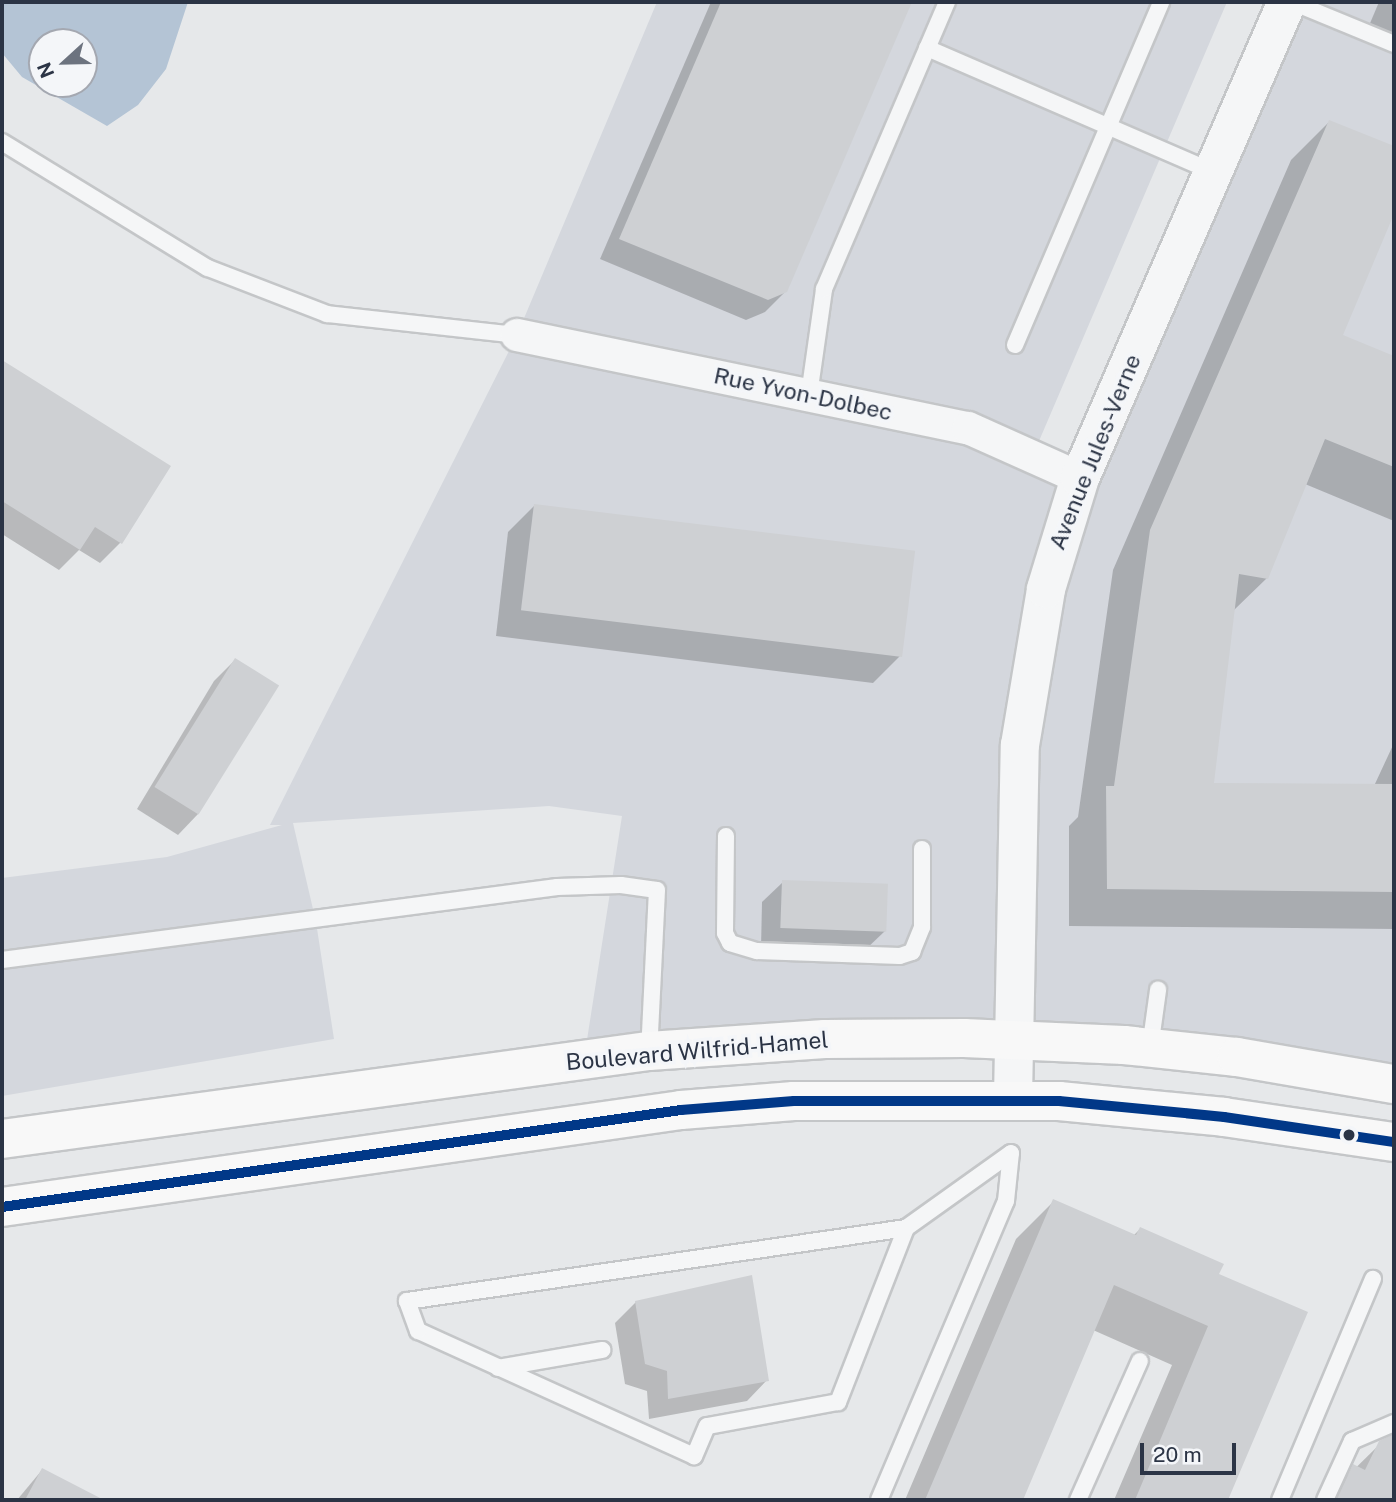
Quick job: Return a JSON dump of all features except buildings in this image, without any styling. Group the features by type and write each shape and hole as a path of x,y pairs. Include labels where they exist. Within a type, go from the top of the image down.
{"main road":[{"name":"Boulevard Wilfrid-Hamel","path":"2,1139 649,1051 825,1039 1012,1040 1150,1048 1237,1057 1394,1084"},
{"path":"2,1208 707,1107 841,1100 1013,1098 1224,1117 1394,1142"}],"street":[{"name":"Avenue Jules-Verne","path":"1013,1098 1012,1040 1024,709 1045,589 1080,478 1290,2"},
{"name":"Rue Yvon-Dolbec","path":"517,335 968,428 1080,478"}],"lane":[{"path":"809,395 824,289 947,2"},
{"path":"1015,345 1161,2"},
{"path":"1290,2 1394,44"},
{"path":"927,48 1109,124 1214,172"},
{"path":"2,142 208,268 327,314 517,335"},
{"path":"726,836 725,933 730,943 757,951 900,956 912,952 922,927 922,849"},
{"path":"2,960 557,887 621,885 657,890 649,1051"},
{"path":"1150,1048 1158,990"},
{"path":"879,1500 1006,1200 1011,1153 906,1228 407,1301 418,1331 694,1456 706,1426 838,1402 906,1228"},
{"path":"1280,1500 1373,1279"},
{"path":"498,1368 602,1350"},
{"path":"1078,1500 1140,1361"},
{"path":"1325,1500 1352,1441 1394,1423"}],"shaded area":[{"path":"657,2 1227,2 1033,455 1080,478 1287,2 1394,2 1394,1084 1184,1051 584,1059 622,816 549,806 293,823 316,922 334,1039 2,1096 2,878 167,857 282,825 270,825 517,335"}],"water":[{"path":"2,2 188,2 166,69 138,105 107,126 58,98 98,98 98,28 28,28 28,80 2,53"}],"transit line":[{"path":"2,1207 681,1110 794,1101 1059,1101 1224,1117 1394,1142"}]}
